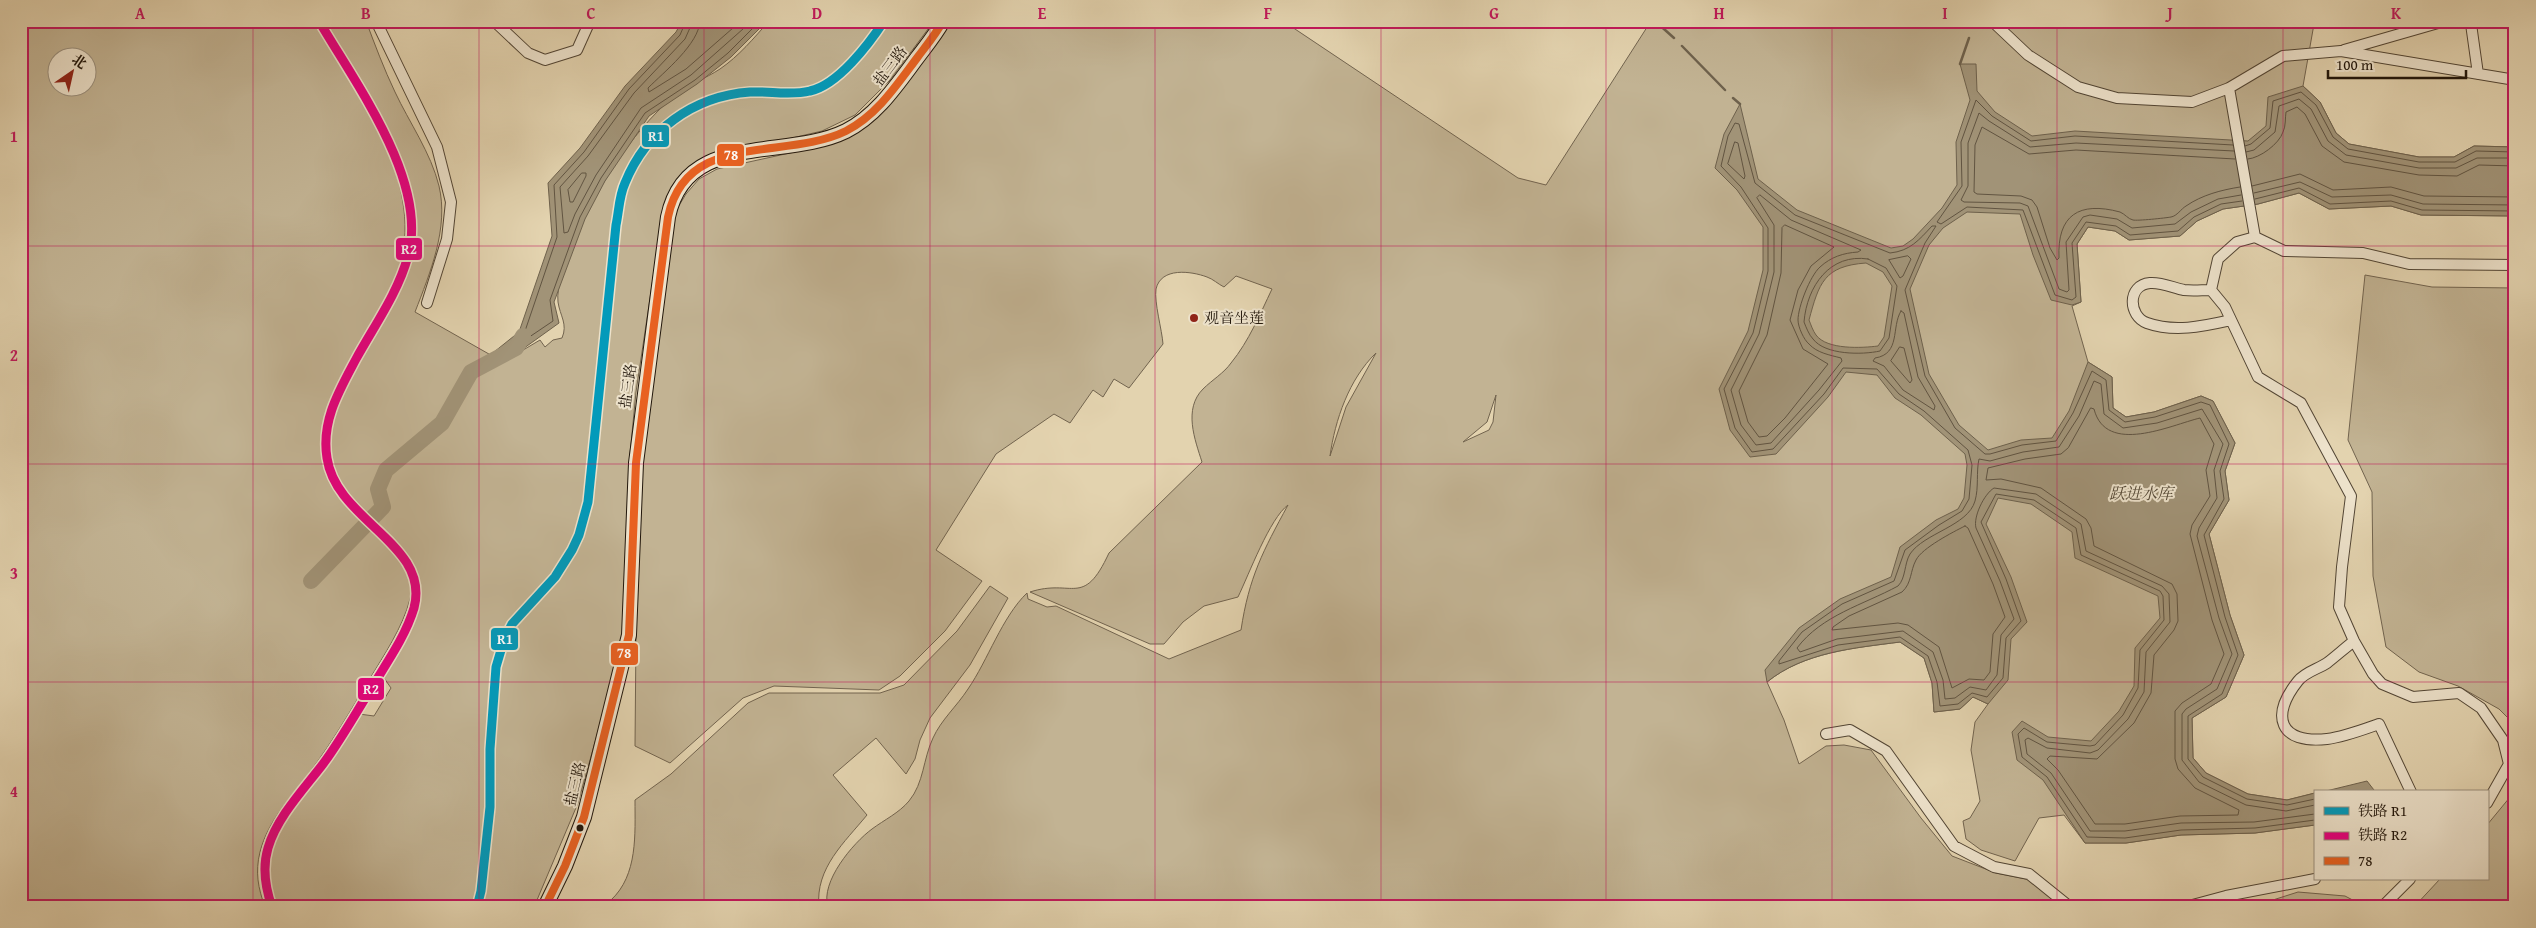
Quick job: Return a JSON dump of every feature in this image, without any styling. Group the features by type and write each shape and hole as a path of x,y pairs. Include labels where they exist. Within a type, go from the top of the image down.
{"main road":[{"name":"盐三路","path":"545,907 568,860 584,817 628,635 632,514 640,420 668,217 674,194 686,177 696,169 715,159 831,136 857,124 892,92 943,21"}],"street":[{"path":"376,21 437,147 451,202 447,239 427,303"},
{"path":"494,21 528,53 545,60 577,50 590,21"},
{"path":"1992,21 2028,55 2078,87 2117,98 2192,102 2229,88 2283,56 2341,51 2444,21"},
{"path":"2463,21 2471,24 2478,74"},
{"path":"2341,51 2515,80"},
{"path":"2229,88 2255,237"},
{"path":"2488,801 2509,764 2503,740 2481,708 2459,693 2413,697 2382,684 2373,674 2354,640 2339,607 2351,496 2301,403 2258,377 2231,320 2211,290 2218,259 2237,242 2255,237 2284,252 2363,253 2410,264 2515,265"},
{"path":"2211,290 2187,290 2151,283 2140,286 2133,295 2133,310 2138,319 2148,324 2176,328 2199,327 2231,320"},
{"path":"2354,640 2327,663 2299,680 2285,700 2280,713 2282,723 2291,733 2305,738 2325,740 2379,724 2410,790"},
{"path":"1826,734 1850,730 1879,746 1886,751 1954,846 1994,867 2029,874 2070,907"},
{"path":"2185,907 2226,896 2314,879"},
{"path":"2376,907 2385,904 2409,880"}],"shaded area":[{"path":"21,21 316,21 369,110 397,175 404,208 404,241 397,274 375,320 332,395 323,426 321,446 323,462 332,485 341,498 356,514 380,534 401,557 408,570 412,584 410,599 403,620 392,641 342,725 269,829 260,852 258,866 259,887 265,907 21,907"},
{"path":"322,21 366,21 391,83 431,162 439,186 442,218 440,234 432,266 415,312 503,362 540,340 545,347 553,340 562,338 564,324 558,302 558,289 567,259 581,225 614,165 642,129 674,96 727,64 769,21 934,21 890,80 855,115 822,131 711,157 662,218 636,392 630,454 626,620 623,642 578,803 534,907 276,907 271,894 267,869 270,854 282,826 331,760 359,714 374,716 391,688 382,675 408,633 418,605 418,582 410,562 396,544 361,510 345,491 333,469 328,444 329,431 336,405 388,312 404,279 411,256 413,225 409,194 400,163 387,133 372,103"},
{"path":"951,21 1283,21 1518,178 1546,185 1651,21 2321,21 2314,24 2303,86 2320,102 2336,133 2349,144 2419,157 2454,157 2474,146 2515,147 2515,216 2421,215 2391,206 2329,209 2299,193 2258,204 2223,209 2197,221 2180,236 2129,240 2115,231 2088,227 2077,244 2081,302 2072,306 2088,362 2112,377 2113,408 2126,417 2154,412 2201,396 2213,401 2235,443 2225,471 2229,500 2209,534 2230,615 2244,655 2226,697 2192,718 2193,758 2206,773 2248,794 2287,800 2314,793 2314,825 2255,833 2181,835 2126,843 2085,843 2064,815 2039,818 2015,861 1981,850 1966,839 1963,821 1970,818 1980,801 1971,750 1975,722 1988,704 1973,697 1960,709 1934,712 1932,683 1924,658 1900,642 1848,649 1813,658 1781,672 1767,682 1784,720 1799,764 1826,746 1844,745 1871,750 1921,818 1952,856 1996,873 2036,881 2063,907 828,907 827,897 833,875 848,853 864,835 901,809 914,794 921,779 936,731 968,689 1010,614 1027,593 1028,599 1047,607 1056,606 1169,659 1241,630 1248,595 1258,565 1288,505 1281,512 1267,534 1238,597 1204,606 1183,622 1164,644 1150,644 1030,592 1045,589 1076,588 1092,581 1109,553 1202,462 1192,425 1193,406 1203,389 1225,370 1237,355 1254,327 1272,289 1236,276 1224,287 1209,278 1193,273 1170,274 1159,282 1156,289 1156,301 1163,344 1129,388 1114,379 1103,397 1093,390 1070,423 1054,414 996,454 936,550 982,581 945,631 900,676 879,690 774,686 743,698 670,763 635,746 637,524 644,425 670,229 677,209 686,194 699,179 717,169 808,149 867,125 888,106","holes":["1376,353 1346,407 1330,456 1332,442 1345,401 1358,375","1496,395 1493,422 1489,430 1463,442 1487,422"]},
{"path":"2365,275 2432,287 2515,288 2515,725 2499,709 2458,686 2419,672 2386,647 2373,576 2372,492 2348,440"},
{"path":"990,586 1008,598 970,665 930,718 920,740 915,759 906,774 876,738 833,775 867,815 833,856 822,880 819,893 819,907 616,907 611,900 620,890 626,879 633,853 635,840 635,800 671,774 748,703 769,693 880,693 904,685 957,631"},
{"path":"2515,791 2515,907 2414,907 2439,880 2488,880 2488,824"},
{"path":"2298,892 2345,896 2366,907 2251,907"}],"water":[{"path":"682,21 767,21 731,57 697,84 649,116 605,181 585,219 554,302 559,323 520,351 494,352 519,332 552,236 548,183 580,148 625,86 676,32"},
{"name":"跃进水库","path":"1960,64 1976,64 1977,91 1995,112 2032,136 2075,131 2248,141 2266,126 2268,97 2303,86 2320,102 2336,133 2349,144 2419,157 2454,157 2474,146 2515,147 2515,216 2421,215 2391,206 2329,209 2299,193 2258,204 2223,209 2197,221 2180,236 2129,240 2115,231 2088,227 2077,244 2081,302 2072,305 2051,300 2033,255 2020,214 1967,212 1943,228 1929,245 1910,289 1929,374 1959,425 1988,450 2021,440 2052,438 2069,411 2088,362 2112,377 2113,408 2126,417 2154,412 2201,396 2213,401 2235,443 2225,471 2229,500 2209,534 2230,615 2244,655 2226,697 2192,718 2193,758 2206,773 2248,794 2287,800 2314,793 2314,825 2255,833 2181,835 2126,843 2085,843 2043,780 2017,760 2012,732 2022,721 2048,737 2091,741 2119,711 2134,686 2135,648 2160,618 2158,596 2075,558 2072,532 2031,504 1998,498 1986,524 2011,577 2027,622 2011,639 2008,680 1988,704 1973,697 1960,709 1934,712 1932,683 1924,658 1900,642 1847,649 1813,658 1781,672 1767,682 1765,670 1799,628 1840,599 1891,577 1900,547 1936,520 1958,509 1964,498 1967,465 1965,454 1921,415 1895,398 1877,375 1846,372 1828,397 1776,454 1750,457 1730,430 1719,389 1748,331 1763,270 1763,227 1737,190 1715,168 1724,134 1740,104 1758,179 1797,210 1891,248 1903,246 1913,239 1942,208 1957,185 1956,142 1970,100","holes":["1866,263 1883,272 1892,286 1884,337 1878,346 1836,346 1821,340 1816,335 1809,320 1820,286 1832,273 1841,268"]},
{"path":"2367,781 2374,790 2330,790"}],"waterway":[{"path":"1655,21 1674,38"},
{"path":"1973,26 1974,21"},
{"path":"1960,64 1969,38"},
{"path":"1682,46 1725,90"},
{"path":"1733,98 1740,104"},
{"path":"311,581 383,507 378,489 386,470 442,423 471,372 516,348 523,336"}],"rail line":[{"name":"R2","path":"272,907 266,885 265,870 266,855 272,837 284,814 335,746 394,651 414,608 416,586 409,566 396,549 347,499 334,480 327,458 327,431 333,407 404,270 412,227 408,197 399,165 369,103 319,21"},
{"name":"R1","path":"477,907 481,891 490,807 490,749 496,667 504,640 512,624 555,577 572,550 579,535 588,502 616,225 620,198 625,183 645,147 659,132 691,109 729,95 750,92 795,93 821,87 831,81 852,62 884,21"}],"transit line":[{"name":"78","path":"545,907 565,866 584,817 629,635 636,463 668,217 678,190 695,171 716,159 822,140 846,131 857,124 877,108 893,89 931,40 943,21"}],"place":[{"name":"观音坐莲","path":"1194,318"}]}
